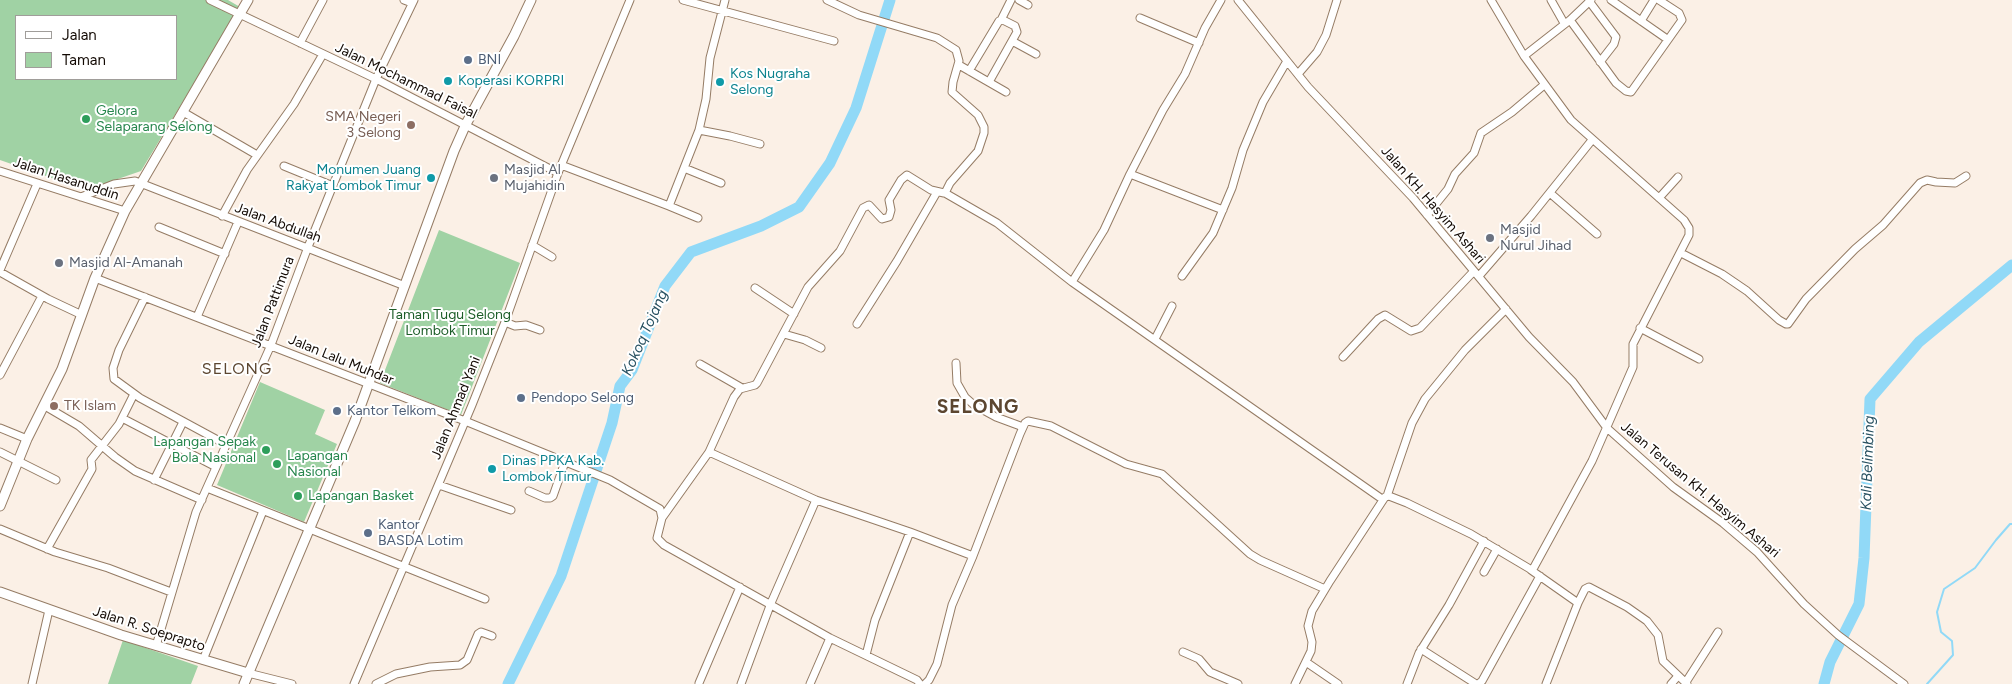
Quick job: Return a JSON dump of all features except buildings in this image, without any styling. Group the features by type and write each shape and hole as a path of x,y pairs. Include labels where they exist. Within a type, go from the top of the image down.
{"main road":[{"path":"1,501 27,439 62,369 95,278 125,211 241,15 248,0"},
{"path":"244,684 369,385 445,172 466,124 514,36 531,0"},
{"name":"Jalan R. Soeprapto","path":"0,592 156,646 248,673"}],"street":[{"name":"Jalan Mochammad Faisal","path":"210,0 376,79 558,173"},
{"path":"300,43 324,0"},
{"path":"404,0 413,2"},
{"name":"Jalan Ahmad Yani","path":"354,684 439,485 505,322 558,173 630,0"},
{"path":"683,0 834,41"},
{"path":"669,206 699,130 706,99 710,58 725,0"},
{"path":"827,0 879,21 937,38 953,47 958,54 959,65 953,82 952,92 978,115 984,126 984,133 978,151 950,184 940,192 857,324"},
{"path":"970,71 1001,20 1010,0"},
{"path":"1019,0 1028,5"},
{"path":"1072,282 1100,238 1130,174 1163,110 1185,74 1221,0"},
{"name":"Jalan KH. Hasyim Ashari","path":"1238,0 1298,74 1428,215 1529,337 1572,382 1607,428"},
{"path":"1298,74 1311,59 1326,35 1337,0"},
{"path":"1491,0 1524,56 1572,120 1592,140 1684,220 1689,228 1689,236 1681,253 1640,328 1632,347 1633,367 1592,461 1531,570"},
{"path":"1551,0 1616,83 1626,91 1631,92 1682,18 1679,13 1659,0"},
{"path":"1611,0 1667,39"},
{"path":"1641,21 1654,0"},
{"path":"1524,56 1590,1 1616,37 1614,44 1600,62"},
{"name":"Jalan Pattimura","path":"156,646 171,592 202,500 225,444 271,345 308,247 376,79 413,2"},
{"path":"1140,18 1199,43"},
{"path":"989,82 1017,32 1017,28 1001,20"},
{"path":"1012,41 1036,54"},
{"path":"222,216 257,155 294,104 322,54"},
{"path":"1182,276 1210,238 1234,182 1243,150 1263,102 1287,61"},
{"path":"959,65 1006,92"},
{"path":"1428,215 1448,189 1455,174 1474,153 1481,133 1512,112 1544,85"},
{"path":"183,112 257,155"},
{"path":"699,130 760,144"},
{"path":"1343,357 1378,319 1385,315 1411,331 1420,328 1476,273 1550,193 1592,140"},
{"path":"562,165 698,218"},
{"path":"284,166 333,186"},
{"path":"684,168 721,184"},
{"name":"Jalan Hasanuddin","path":"0,171 125,211"},
{"path":"1130,174 1223,210"},
{"path":"920,684 917,680 830,638 658,540 662,518 708,452 734,397 742,388 758,383 811,282 840,251 863,208 869,206 882,219 889,217 891,210 889,200 901,180 907,175 997,223 1072,282 1385,498 1407,503 1484,541 1578,602"},
{"path":"1681,253 1722,274 1747,291 1780,320 1788,324 1806,299 1855,249 1883,225 1920,184 1927,180 1955,182 1966,176"},
{"path":"1659,198 1678,177"},
{"path":"81,198 123,182 135,180 142,183"},
{"name":"Jalan Abdullah","path":"142,183 222,216 308,247 405,286"},
{"path":"37,184 0,271 42,296 82,315"},
{"path":"1550,193 1597,234"},
{"path":"197,317 238,222"},
{"path":"160,228 225,254"},
{"path":"532,245 552,257"},
{"name":"Jalan Lalu Muhdar","path":"95,278 465,421 610,480 656,505 662,513 662,518"},
{"path":"755,288 794,314"},
{"path":"0,375 42,296"},
{"path":"145,297 119,350 112,373 114,379 134,394 225,444"},
{"path":"1155,339 1172,306"},
{"path":"1295,684 1312,646 1308,622 1325,589 1385,498 1412,423 1425,398 1466,350 1506,309"},
{"path":"505,322 515,326 526,325 540,330"},
{"path":"1640,328 1699,359"},
{"path":"784,334 805,340 821,348"},
{"path":"956,363 957,383 965,397 974,405 996,417 1023,426"},
{"path":"700,364 742,388"},
{"path":"47,549 92,469 90,460 122,418 134,394"},
{"path":"45,406 79,426 114,457 154,480 202,500"},
{"path":"122,418 170,445 216,467"},
{"path":"925,684 937,664 946,636 949,615 1023,426 1028,421 1050,426 1126,464 1162,474 1250,554 1325,589"},
{"path":"154,480 183,422"},
{"path":"0,428 27,439"},
{"name":"Jalan Terusan KH. Hasyim Ashari","path":"1607,428 1673,486 1723,523 1757,552 1804,604 1840,636 1904,684"},
{"path":"0,452 56,480"},
{"path":"708,452 816,500 973,556"},
{"path":"529,491 545,498 553,496 568,463"},
{"path":"439,485 511,510"},
{"path":"207,488 485,599"},
{"path":"741,684 771,603 816,500"},
{"path":"203,660 263,511"},
{"path":"0,530 47,549 108,568 171,592"},
{"path":"866,655 875,620 910,532"},
{"path":"1407,684 1421,650 1449,605 1484,541"},
{"path":"1484,572 1497,549"},
{"path":"1421,650 1477,684 1482,681 1540,576"},
{"path":"699,683 740,587"},
{"path":"1546,684 1578,602 1585,589 1589,587 1627,607 1647,621 1658,635 1664,661 1686,683 1718,632"},
{"path":"32,684 49,610"},
{"path":"376,684 396,674 414,670 460,666 467,660 478,634 481,632 492,636"},
{"path":"810,684 830,638"},
{"path":"1184,652 1199,659 1210,672 1238,684"},
{"path":"1306,662 1338,684"},
{"name":"Jalan R. Soeprapto","path":"248,673 292,684"},
{"path":"1671,684 1678,676"}],"green space":[{"name":"Gelora Selaparang Selong","path":"0,0 228,0 240,7 141,171 86,190 0,160"},
{"name":"Taman Tugu Selong Lombok Timur","path":"439,230 520,263 461,415 380,383"},
{"name":"Lapangan Nasional","path":"260,382 325,410 315,434 337,444 304,522 217,485"},
{"path":"123,640 198,666 191,684 108,684"}],"waterway":[{"name":"Kokoq Tojang","path":"508,684 561,576 612,423 620,386 632,370 665,286 691,252 761,226 799,207 830,163 856,108 890,0"},
{"name":"Kali Belimbing","path":"1824,684 1830,662 1859,604 1864,558 1870,399 1919,342 2012,265"},
{"path":"1927,684 1953,655 1952,641 1941,632 1937,612 1944,589 1975,568 1996,540 2012,524"}],"place":[{"name":"BNI","path":"468,60"},
{"name":"Koperasi KORPRI","path":"448,81"},
{"name":"Kos Nugraha Selong","path":"720,82"},
{"name":"Gelora Selaparang Selong","path":"86,119"},
{"name":"SMA Negeri 3 Selong","path":"411,125"},
{"name":"Monumen Juang Rakyat Lombok Timur","path":"431,178"},
{"name":"Masjid Al Mujahidin","path":"494,178"},
{"name":"Masjid Nurul Jihad","path":"1490,238"},
{"name":"Masjid Al-Amanah","path":"59,263"},
{"name":"Pendopo Selong","path":"521,398"},
{"name":"TK Islam","path":"54,406"},
{"name":"Kantor Telkom","path":"337,411"},
{"name":"Lapangan Sepak Bola Nasional","path":"266,450"},
{"name":"Lapangan Nasional","path":"277,464"},
{"name":"Dinas PPKA Kab. Lombok Timur","path":"492,469"},
{"name":"Lapangan Basket","path":"298,496"},
{"name":"Kantor BASDA Lotim","path":"368,533"}],"district":[{"name":"SELONG","path":"237,369"},
{"name":"SELONG","path":"978,407"}]}
